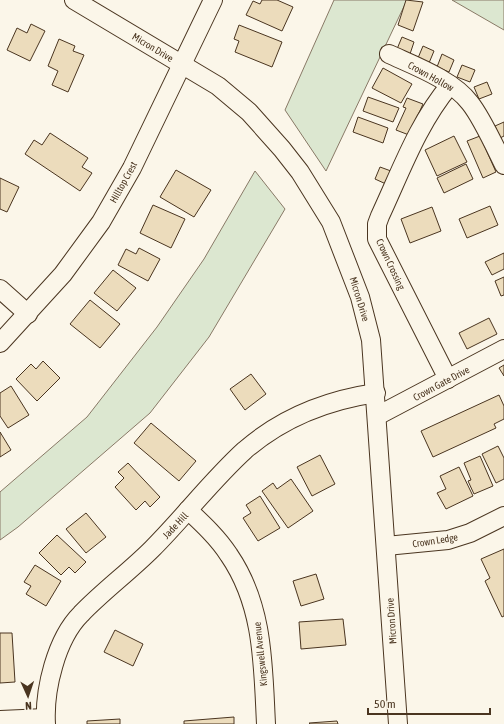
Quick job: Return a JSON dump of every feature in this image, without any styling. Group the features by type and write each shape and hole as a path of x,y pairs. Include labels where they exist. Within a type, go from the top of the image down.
{"street":[{"name":"Micron Drive","path":"74,0 218,86 249,112 300,172 331,222 360,297 371,340 376,393 398,724"},
{"name":"Hilltop Crest","path":"0,343 63,274 101,222 132,168 213,0"},
{"name":"Crown Hollow","path":"389,54 450,85 471,103 504,165"},
{"name":"Crown Crossing","path":"448,380 377,239 377,224 418,133 434,104 450,85"},
{"path":"0,289 28,314"},
{"name":"Crown Gate Drive","path":"377,416 448,380 504,349"},
{"name":"Jade Hill","path":"46,721 52,670 63,641 80,615 152,549 245,451 286,422 308,411 332,402 376,393"},
{"name":"Kingswell Avenue","path":"188,510 218,540 230,556 248,592 259,630 266,724"},
{"name":"Crown Ledge","path":"386,546 448,540 470,533 504,516"},
{"path":"0,720 46,721"}],"green space":[{"path":"334,0 407,0 326,171 285,110"},
{"path":"452,0 504,0 504,30"},
{"path":"255,171 285,209 209,337 150,413 18,527 0,540 0,492 87,417 157,327 204,259"}],"building":[{"path":"262,0 277,0 293,7 282,31 246,15 253,1 260,4"},
{"path":"406,0 423,2 413,31 398,25"},
{"path":"31,24 45,31 30,61 7,50 17,28 27,33"},
{"path":"239,25 282,42 272,67 235,52 239,41 234,39"},
{"path":"402,37 414,42 410,54 397,49"},
{"path":"59,39 75,46 73,51 84,55 68,92 52,85 58,71 48,66"},
{"path":"423,46 434,51 429,63 418,58"},
{"path":"442,54 454,60 449,72 437,67"},
{"path":"462,65 475,70 470,82 457,77"},
{"path":"383,68 412,84 401,103 372,88"},
{"path":"487,82 492,94 479,99 474,87"},
{"path":"368,97 399,108 393,122 363,111"},
{"path":"407,98 423,104 409,135 396,130 406,108 403,107"},
{"path":"358,117 388,128 383,143 353,132"},
{"path":"504,122 504,136 500,138 495,126"},
{"path":"50,133 88,158 82,167 92,173 80,191 25,154 34,140 42,145"},
{"path":"454,136 467,162 437,176 425,150"},
{"path":"480,136 496,172 483,178 467,141"},
{"path":"466,164 473,179 444,193 437,178"},
{"path":"380,167 391,171 386,184 375,179"},
{"path":"176,170 211,190 194,217 160,197"},
{"path":"0,178 19,187 7,212 0,209"},
{"path":"153,205 185,219 171,248 140,233"},
{"path":"490,206 498,225 467,238 459,219"},
{"path":"432,207 441,231 410,243 401,219"},
{"path":"139,248 160,259 148,281 118,265 126,249 136,254"},
{"path":"504,253 504,269 492,275 485,262"},
{"path":"113,270 136,288 117,311 94,293"},
{"path":"504,277 504,295 501,296 495,281"},
{"path":"90,300 120,324 100,348 70,324"},
{"path":"489,318 497,334 467,349 459,333"},
{"path":"43,361 60,378 37,401 16,379 31,364 36,369"},
{"path":"504,365 504,376 499,368"},
{"path":"251,374 266,394 245,410 230,389"},
{"path":"11,386 29,415 8,428 0,416 0,393"},
{"path":"499,395 504,406 504,419 494,424 496,428 433,457 421,431"},
{"path":"151,423 196,461 179,481 134,443"},
{"path":"0,432 11,450 0,457"},
{"path":"498,446 504,458 504,479 496,483 482,454"},
{"path":"320,455 335,484 312,496 297,467"},
{"path":"480,456 493,486 474,494 468,481 471,480 464,463"},
{"path":"128,463 160,497 150,507 145,501 136,510 115,487 124,478 118,472"},
{"path":"459,467 473,496 446,509 437,493 446,489 440,476"},
{"path":"291,479 313,511 288,528 262,491 273,483 277,489"},
{"path":"260,496 280,528 258,541 243,518 251,513 246,505"},
{"path":"86,513 106,537 86,553 66,529"},
{"path":"57,535 86,562 75,573 69,567 61,575 39,553"},
{"path":"504,549 504,616 502,617 485,581 490,578 481,559"},
{"path":"35,565 61,581 46,606 26,594 31,586 24,582"},
{"path":"316,574 324,599 301,606 293,581"},
{"path":"343,619 346,645 301,649 299,622"},
{"path":"115,630 143,644 133,666 104,652"},
{"path":"0,633 12,633 15,682 0,683"},
{"path":"234,717 234,724 184,724 184,721"},
{"path":"120,719 120,724 87,724 87,721"},
{"path":"337,721 338,724 309,723"}]}
